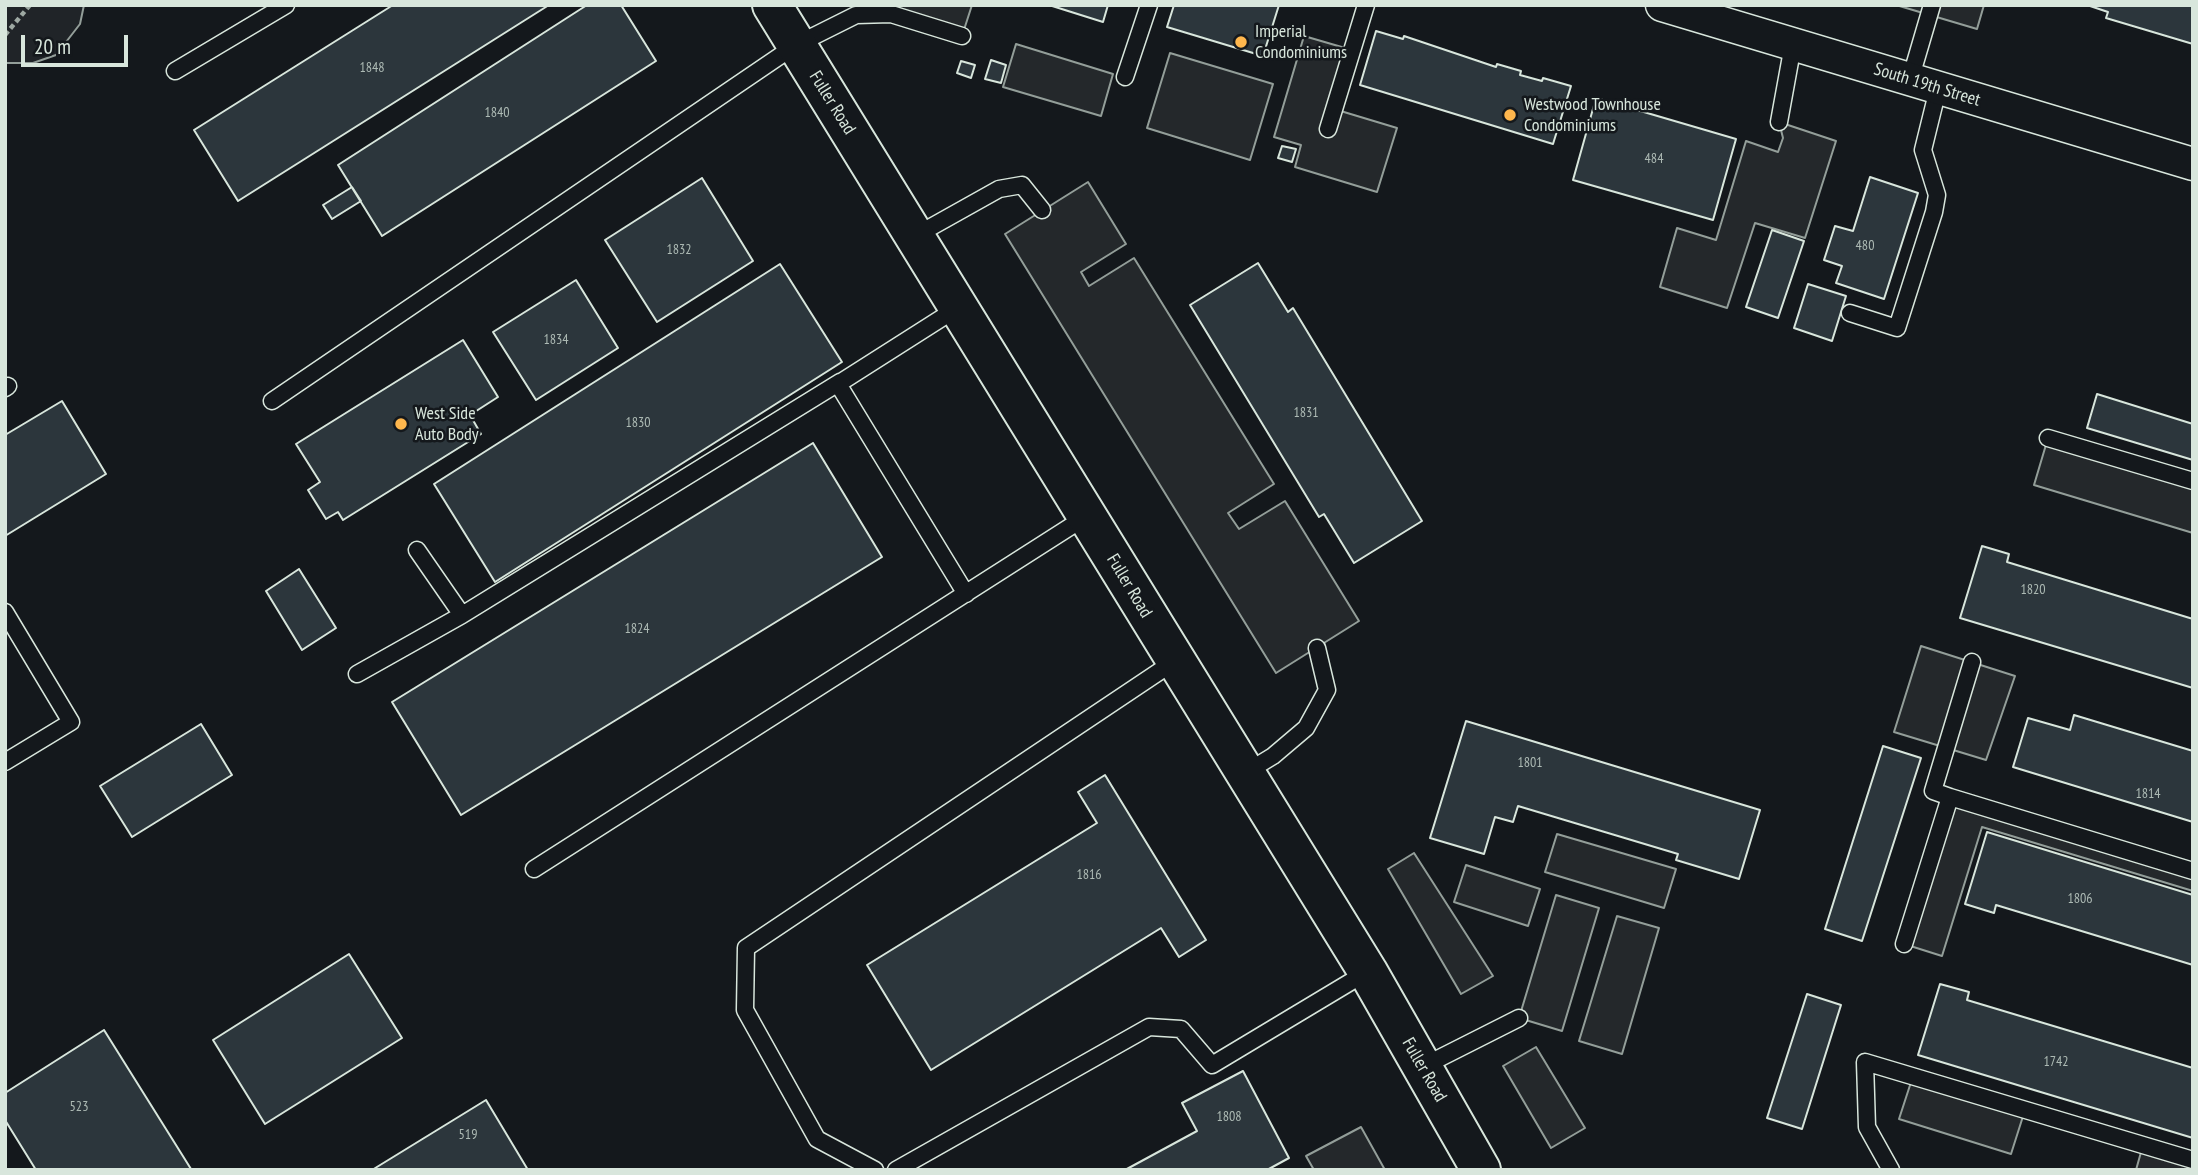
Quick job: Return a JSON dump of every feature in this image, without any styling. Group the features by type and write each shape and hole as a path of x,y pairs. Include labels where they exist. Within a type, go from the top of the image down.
{"street":[{"name":"Fuller Road","path":"772,5 1368,972 1481,1170"},
{"name":"South 19th Street","path":"1662,5 2193,164"}],"lane":[{"path":"175,71 286,5"},
{"path":"1125,77 1149,5"},
{"path":"1328,129 1366,5"},
{"path":"1850,313 1896,328 1934,212 1937,195 1923,150 1924,84 1932,5"},
{"path":"272,401 796,45 856,15 891,14 962,36"},
{"path":"1779,122 1793,45"},
{"path":"915,236 999,189 1023,185 1042,210"},
{"path":"358,674 462,615 959,307"},
{"path":"840,382 967,594"},
{"path":"2048,438 2193,481"},
{"path":"534,869 1087,516"},
{"path":"417,550 462,615"},
{"path":"5,612 71,722 5,762"},
{"path":"1245,773 1273,756 1306,728 1327,690 1317,648"},
{"path":"874,1170 817,1139 745,1010 746,948 1175,661"},
{"path":"1972,663 1933,791 2193,871"},
{"path":"1904,944 1950,797"},
{"path":"897,1170 1149,1027 1181,1029 1212,1065 1368,972"},
{"path":"1422,1067 1519,1018"},
{"path":"1891,1170 1867,1127 1865,1062 2193,1160"}],"path":[{"path":"5,35 30,5"}],"shaded area":[{"path":"5,5 84,5 80,24 56,55 33,63 5,63"},
{"path":"863,5 972,5 962,36"},
{"path":"1896,5 1984,5 1977,29"},
{"path":"1304,36 1352,50 1334,109 1397,128 1377,192 1295,167 1301,145 1274,137"},
{"path":"1016,44 1113,74 1101,116 1003,87"},
{"path":"1170,53 1273,84 1250,160 1147,128"},
{"path":"1779,122 1836,141 1805,238 1755,223 1727,308 1660,287 1677,228 1716,240 1746,141 1778,152 1783,138"},
{"path":"1088,182 1126,244 1081,272 1089,286 1134,258 1274,484 1228,513 1239,529 1285,501 1359,621 1276,673 1005,234"},
{"path":"2048,438 2193,481 2193,533 2034,485"},
{"path":"1921,646 2015,676 1986,760 1894,732"},
{"path":"1950,797 2193,871 2193,891 1982,827 1942,956 1904,944"},
{"path":"1557,834 1676,869 1664,908 1545,872"},
{"path":"1414,853 1493,976 1461,994 1388,869"},
{"path":"1466,865 1540,889 1528,926 1454,902"},
{"path":"1556,895 1599,908 1562,1031 1519,1018"},
{"path":"1617,916 1659,928 1622,1054 1579,1041"},
{"path":"1536,1047 1585,1128 1551,1148 1503,1066"},
{"path":"1913,1076 2025,1110 2011,1154 1899,1119"},
{"path":"1361,1127 1385,1170 1314,1170 1306,1156"},
{"path":"2143,1145 2193,1160 2193,1170 2136,1170"}],"building":[{"path":"393,5 549,5 238,201 194,130"},
{"path":"587,5 621,5 656,61 382,236 338,165"},
{"path":"1049,5 1108,5 1103,22"},
{"name":"Imperial Condominiums","path":"1174,5 1279,5 1263,56 1167,27"},
{"path":"2087,5 2193,5 2193,44 2106,18 2108,12"},
{"name":"Westwood Townhouse Condominiums","path":"1376,31 1403,39 1404,36 1496,67 1497,64 1521,71 1520,75 1571,86 1553,144 1360,85"},
{"path":"991,60 1006,65 1001,83 985,79"},
{"path":"961,61 975,65 971,78 957,73"},
{"path":"1596,98 1736,139 1713,220 1573,180"},
{"path":"1282,146 1296,149 1292,162 1278,158"},
{"path":"1870,177 1918,193 1884,299 1836,283 1842,266 1824,260 1835,226 1853,231"},
{"path":"702,178 753,261 657,322 605,240"},
{"path":"352,187 361,201 332,219 323,205"},
{"path":"1772,230 1804,241 1778,318 1746,307"},
{"path":"1258,263 1288,312 1293,308 1422,521 1354,563 1324,514 1319,517 1190,305"},
{"path":"780,264 842,362 495,582 434,484"},
{"path":"576,280 618,348 536,400 493,332"},
{"path":"1808,284 1846,296 1832,341 1794,328"},
{"name":"West Side Auto Body","path":"463,340 498,397 470,415 481,434 343,520 338,512 326,519 308,490 320,482 296,444"},
{"path":"2097,394 2193,424 2193,460 2087,428"},
{"path":"62,401 106,474 5,536 5,435"},
{"path":"813,443 882,557 461,815 392,702"},
{"path":"1982,546 2009,554 2007,562 2193,619 2193,688 1960,618"},
{"path":"299,569 336,628 302,650 266,591"},
{"path":"2074,715 2193,751 2193,822 2013,767 2028,718 2070,730"},
{"path":"1466,721 1760,810 1739,879 1676,860 1678,854 1518,806 1513,822 1495,817 1484,854 1430,838"},
{"path":"201,724 232,775 132,837 100,786"},
{"path":"1883,746 1921,758 1862,941 1825,929"},
{"path":"1105,775 1206,940 1179,957 1161,928 931,1070 867,965 1097,823 1078,792"},
{"path":"1987,832 2193,895 2193,965 1996,905 1994,913 1965,904"},
{"path":"349,954 402,1038 265,1124 213,1040"},
{"path":"1940,984 1969,992 1967,1000 2193,1068 2193,1138 1918,1055"},
{"path":"1807,994 1841,1005 1802,1129 1767,1118"},
{"path":"104,1030 190,1170 36,1170 5,1120 5,1093"},
{"path":"1243,1071 1289,1158 1267,1170 1125,1170 1197,1131 1182,1103"},
{"path":"486,1100 528,1170 372,1170"}],"place":[{"name":"Imperial Condominiums","path":"1241,42"},
{"name":"Westwood Townhouse Condominiums","path":"1510,115"},
{"name":"West Side Auto Body","path":"401,424"}]}
